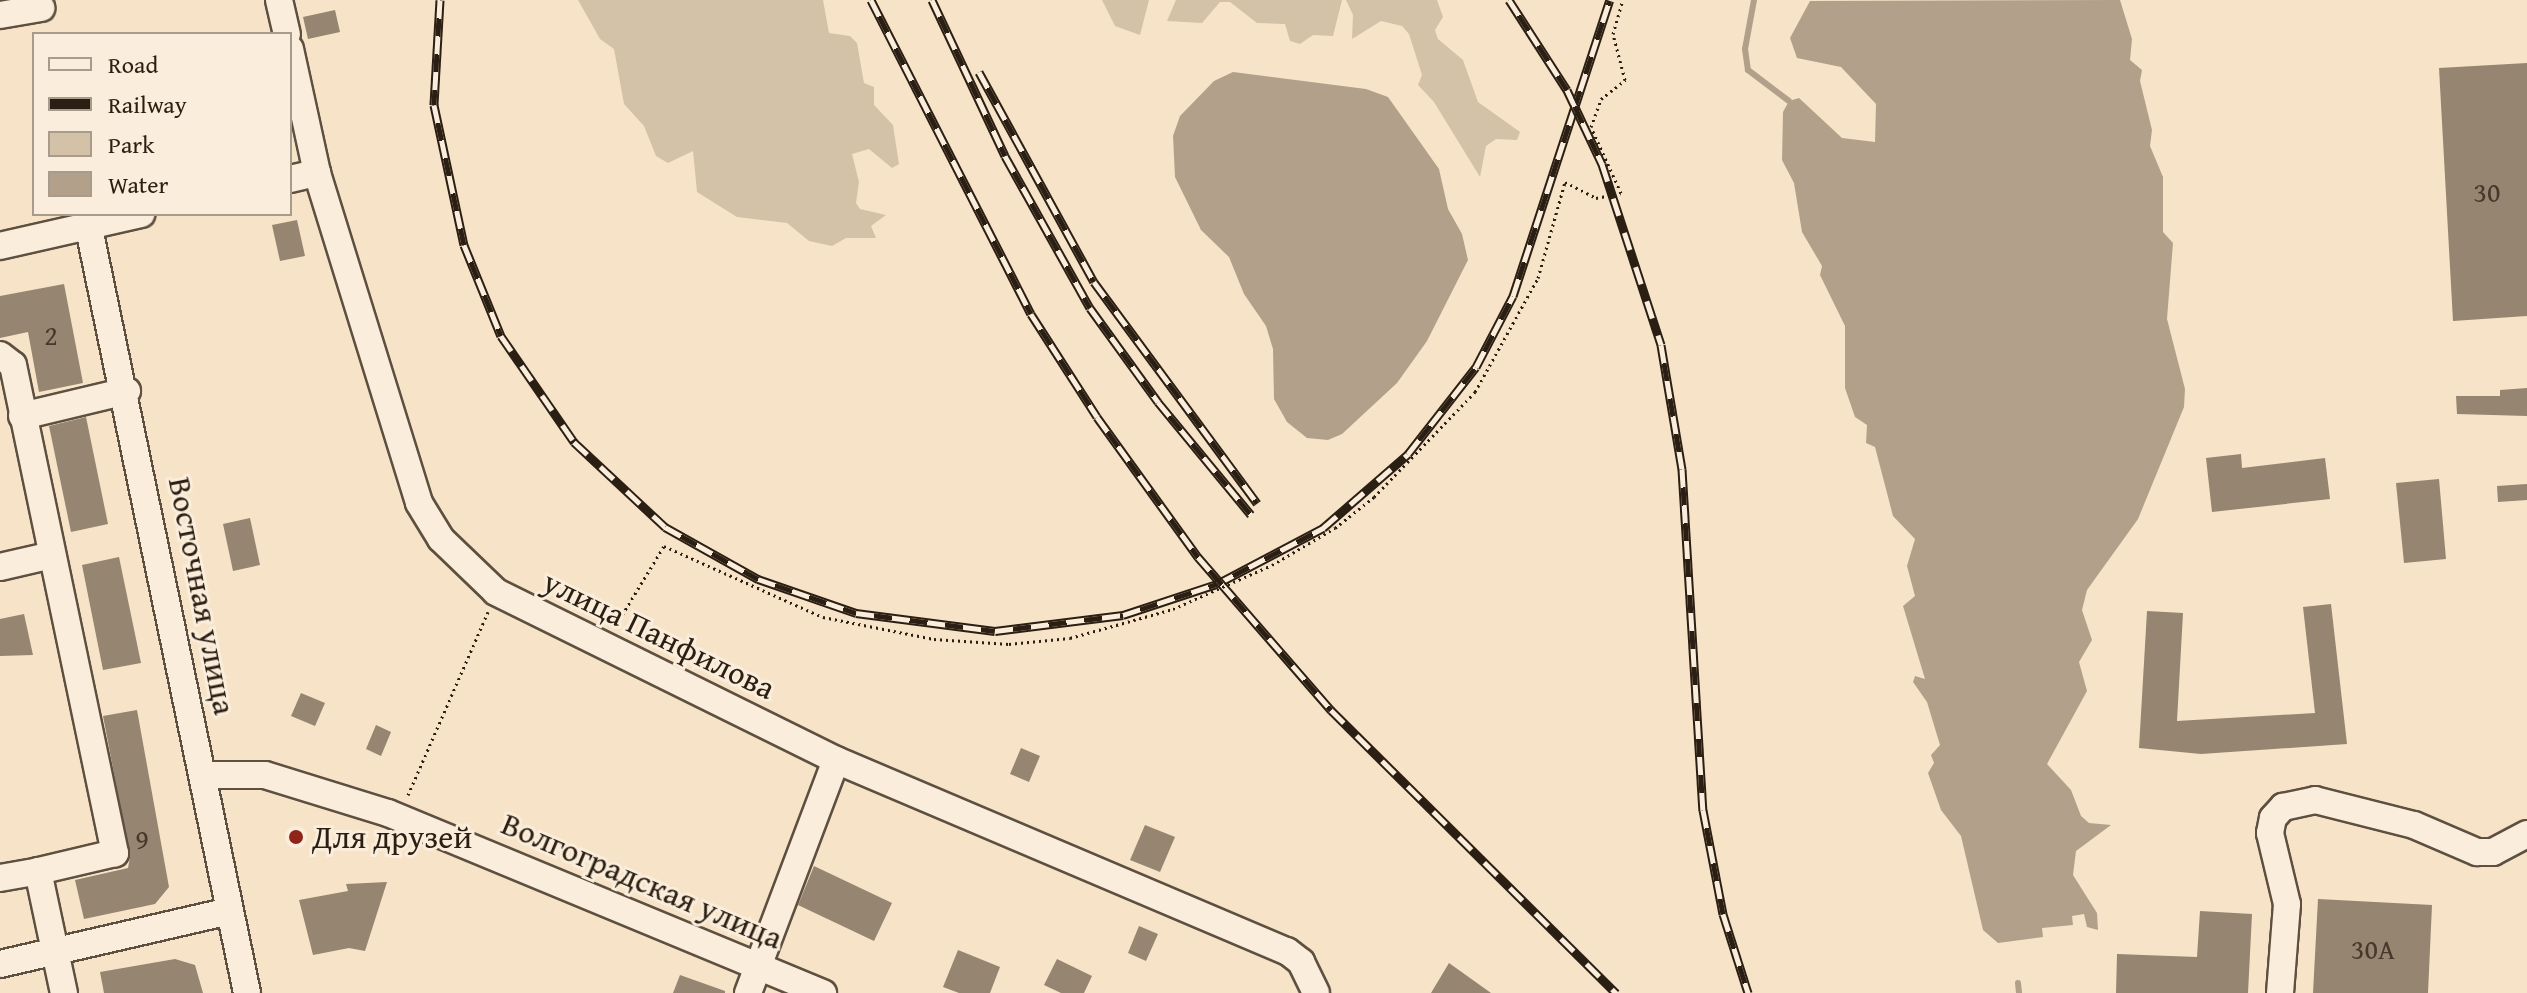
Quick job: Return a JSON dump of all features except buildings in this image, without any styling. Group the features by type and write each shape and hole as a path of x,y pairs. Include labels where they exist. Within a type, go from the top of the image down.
{"street":[{"path":"279,0 287,32"},
{"path":"0,15 42,14"},
{"name":"улица Панфилова","path":"292,58 317,173 425,517 496,592 605,642 836,760 1287,951 1301,962 1316,993"},
{"path":"292,179 317,173"},
{"path":"0,246 88,220 123,216"},
{"name":"Восточная улица","path":"88,220 127,391 247,993"},
{"path":"0,355 13,365 115,853 0,878"},
{"path":"22,416 127,391"},
{"path":"0,567 52,555"},
{"path":"748,993 836,760"},
{"name":"Волгоградская улица","path":"204,775 265,775 398,817 823,993"},
{"path":"2280,993 2287,904 2270,833 2273,818 2283,807 2315,800 2414,825 2477,852 2493,852 2527,834"},
{"path":"38,871 64,993"},
{"path":"0,964 229,911"}],"path":[{"path":"605,642 664,546 823,617 934,639 1009,644 1070,638 1173,609 1272,565 1335,528 1374,497 1475,392 1538,278 1565,182 1596,198 1621,193 1591,127 1601,99 1625,80 1613,34 1623,0"},
{"path":"398,817 496,592"}],"green space":[{"path":"578,0 823,0 829,33 850,36 857,43 864,83 874,87 874,105 893,125 899,164 892,168 869,149 852,154 859,182 856,203 860,209 886,215 871,226 876,238 846,238 832,246 809,241 787,223 737,217 697,192 693,151 668,163 656,156 644,126 624,104 614,49 600,39"},
{"path":"1102,0 1149,0 1140,35 1115,26"},
{"path":"1176,0 1342,0 1333,36 1313,35 1300,44 1290,41 1285,24 1257,23 1230,2 1220,2 1202,23 1167,21"},
{"path":"1346,0 1437,0 1443,17 1435,30 1438,39 1463,60 1478,102 1520,132 1517,140 1496,139 1486,146 1480,177 1434,102 1418,85 1422,75 1409,34 1402,26 1381,21 1352,39 1353,15"}],"water":[{"path":"2120,0 2132,39 2130,60 2142,70 2140,81 2152,130 2150,146 2163,177 2163,232 2173,243 2167,319 2185,389 2184,407 2138,519 2087,590 2082,610 2092,640 2079,662 2087,691 2047,764 2071,790 2081,816 2089,823 2111,825 2076,851 2073,875 2097,913 2098,930 2087,927 2084,914 2072,916 2073,925 2042,928 2043,937 1998,943 1983,930 1961,836 1941,810 1928,773 1934,763 1931,755 1940,745 1927,702 1913,682 1915,676 1925,679 1903,606 1915,596 1907,566 1915,539 1893,516 1875,447 1866,443 1867,425 1855,417 1845,388 1845,326 1820,275 1822,266 1802,232 1794,183 1782,160 1783,112 1789,101 1799,98 1842,138 1875,142 1876,104 1841,67 1797,58 1790,38 1810,1"},
{"path":"1233,72 1366,89 1388,97 1439,169 1448,209 1462,234 1468,260 1427,341 1397,383 1342,434 1328,440 1307,438 1287,422 1274,399 1273,349 1266,326 1244,294 1229,257 1201,230 1175,177 1173,136 1180,116 1214,81"}],"waterway":[{"path":"1754,0 1745,49 1748,70 1789,101"},
{"path":"2018,983 2019,993"}],"railway":[{"path":"440,0 434,105 464,245 501,336 574,442 665,527 758,579 856,613 995,631 1123,615 1217,584 1323,528 1408,454 1476,367 1513,296 1610,0"},
{"path":"871,0 1031,314 1097,417 1198,557 1331,710 1616,993"},
{"path":"932,0 1005,156 1090,308 1158,402 1251,515"},
{"path":"1509,0 1567,90 1602,164 1661,345 1682,469 1703,810 1723,914 1748,993"},
{"path":"979,72 1094,282 1257,503"}],"place":[{"name":"Для друзей","path":"296,837"}]}
